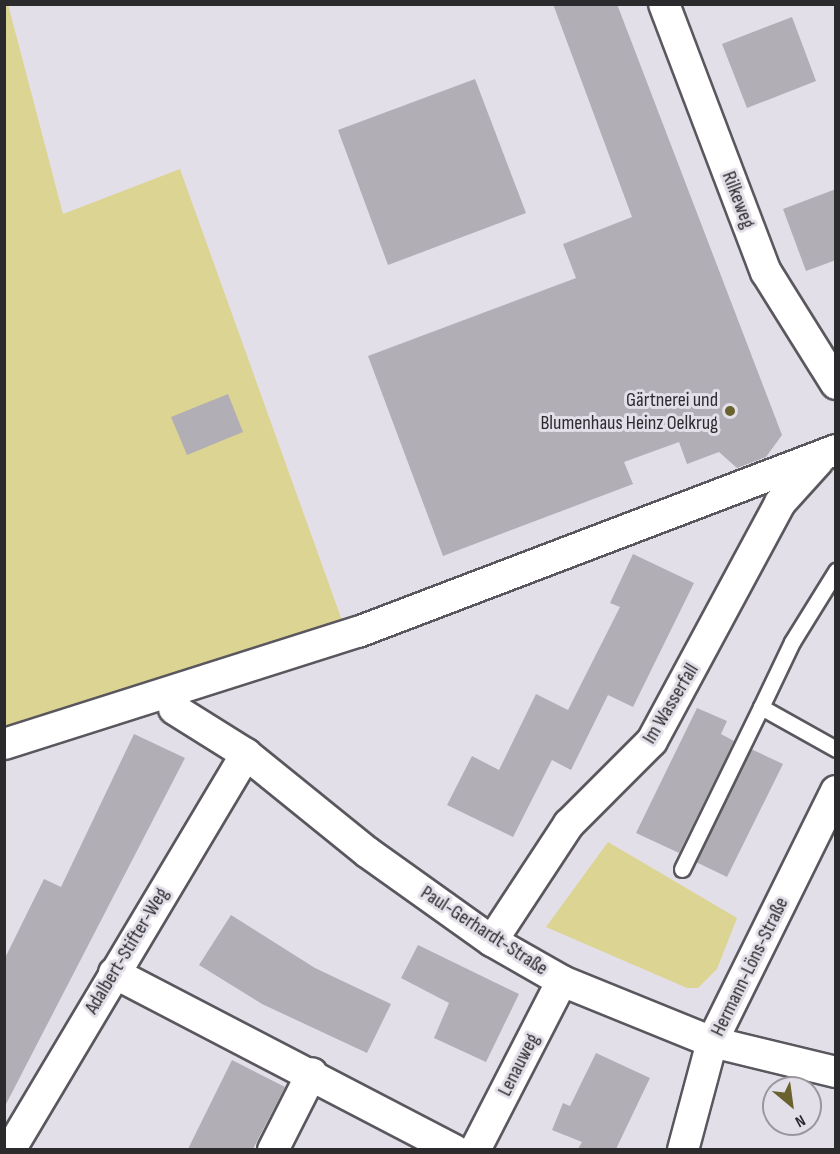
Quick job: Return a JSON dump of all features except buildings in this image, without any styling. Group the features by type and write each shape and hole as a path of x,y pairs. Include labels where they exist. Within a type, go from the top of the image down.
{"street":[{"name":"Rilkeweg","path":"664,4 766,272 836,384"},
{"path":"4,744 358,632 832,452"},
{"name":"Im Wasserfall","path":"492,940 569,824 652,741 780,503 832,452"},
{"name":"Paul-Gerhardt-Straße","path":"174,709 246,754 367,852 492,940 562,981 712,1042 836,1072"},
{"name":"Adalbert-Stifter-Weg","path":"10,1149 246,754"},
{"name":"Hermann-Löns-Straße","path":"683,1149 712,1042 836,791"},
{"path":"114,973 312,1073 454,1149"},
{"name":"Lenauweg","path":"475,1149 562,981"},
{"path":"273,1149 312,1073"}],"lane":[{"path":"682,869 792,642 836,571"},
{"path":"761,707 836,749"}],"shaded area":[{"path":"8,4 63,214 180,169 344,626 5,732 4,5"},
{"path":"608,842 737,918 717,969 698,988 687,988 546,927"}],"place":[{"name":"Gärtnerei und Blumenhaus Heinz Oelkrug","path":"730,411"}]}
